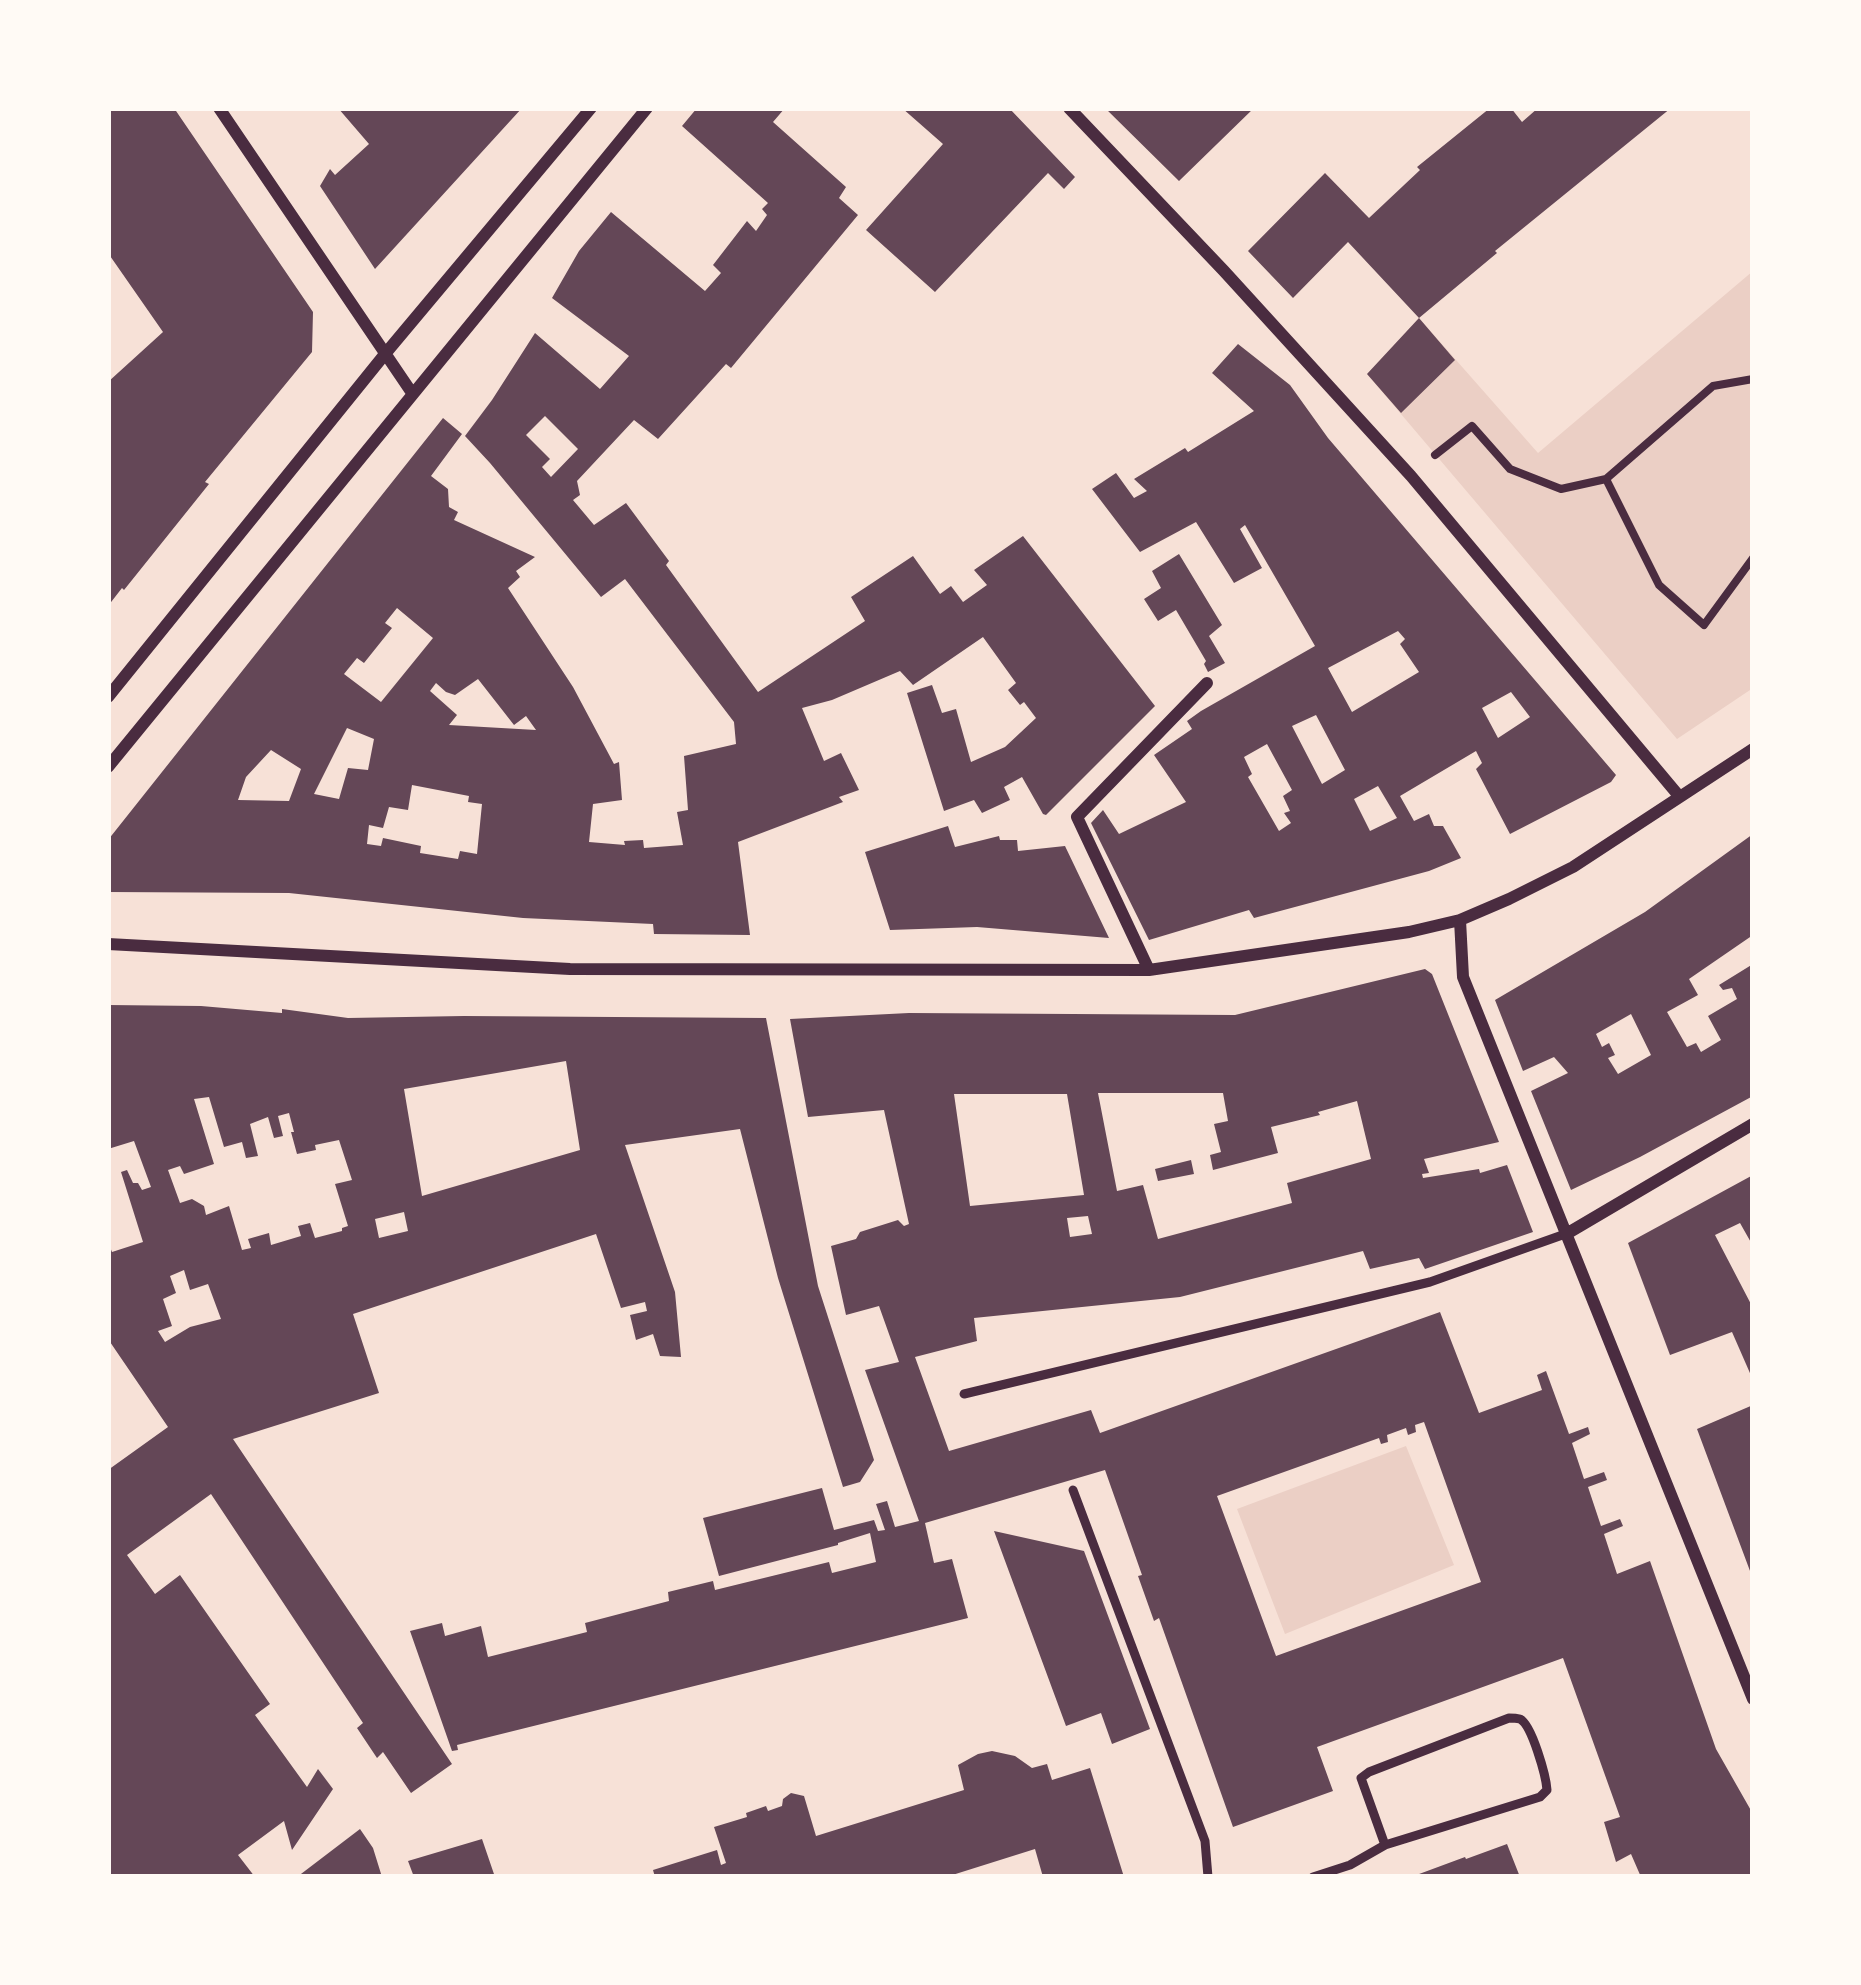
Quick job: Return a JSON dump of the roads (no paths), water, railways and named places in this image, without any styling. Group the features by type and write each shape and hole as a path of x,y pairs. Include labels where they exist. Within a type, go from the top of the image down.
{"street":[{"path":"219,108 412,393"},
{"path":"108,697 591,108"},
{"path":"108,766 647,108"},
{"path":"1069,108 1411,476 1679,796"},
{"path":"1149,970 1077,817 1207,683"},
{"path":"108,944 570,969 1149,970 1409,932 1460,920 1573,867 1753,748"},
{"path":"1460,920 1463,976 1753,1699"},
{"path":"1568,1233 1753,1124"}],"lane":[{"path":"964,1394 1430,1282 1568,1233"},
{"path":"1073,1490 1205,1841 1208,1877"},
{"path":"1313,1877 1350,1865 1385,1845 1540,1797 1547,1790 1546,1780 1527,1724 1509,1718 1361,1778 1385,1845"}]}
